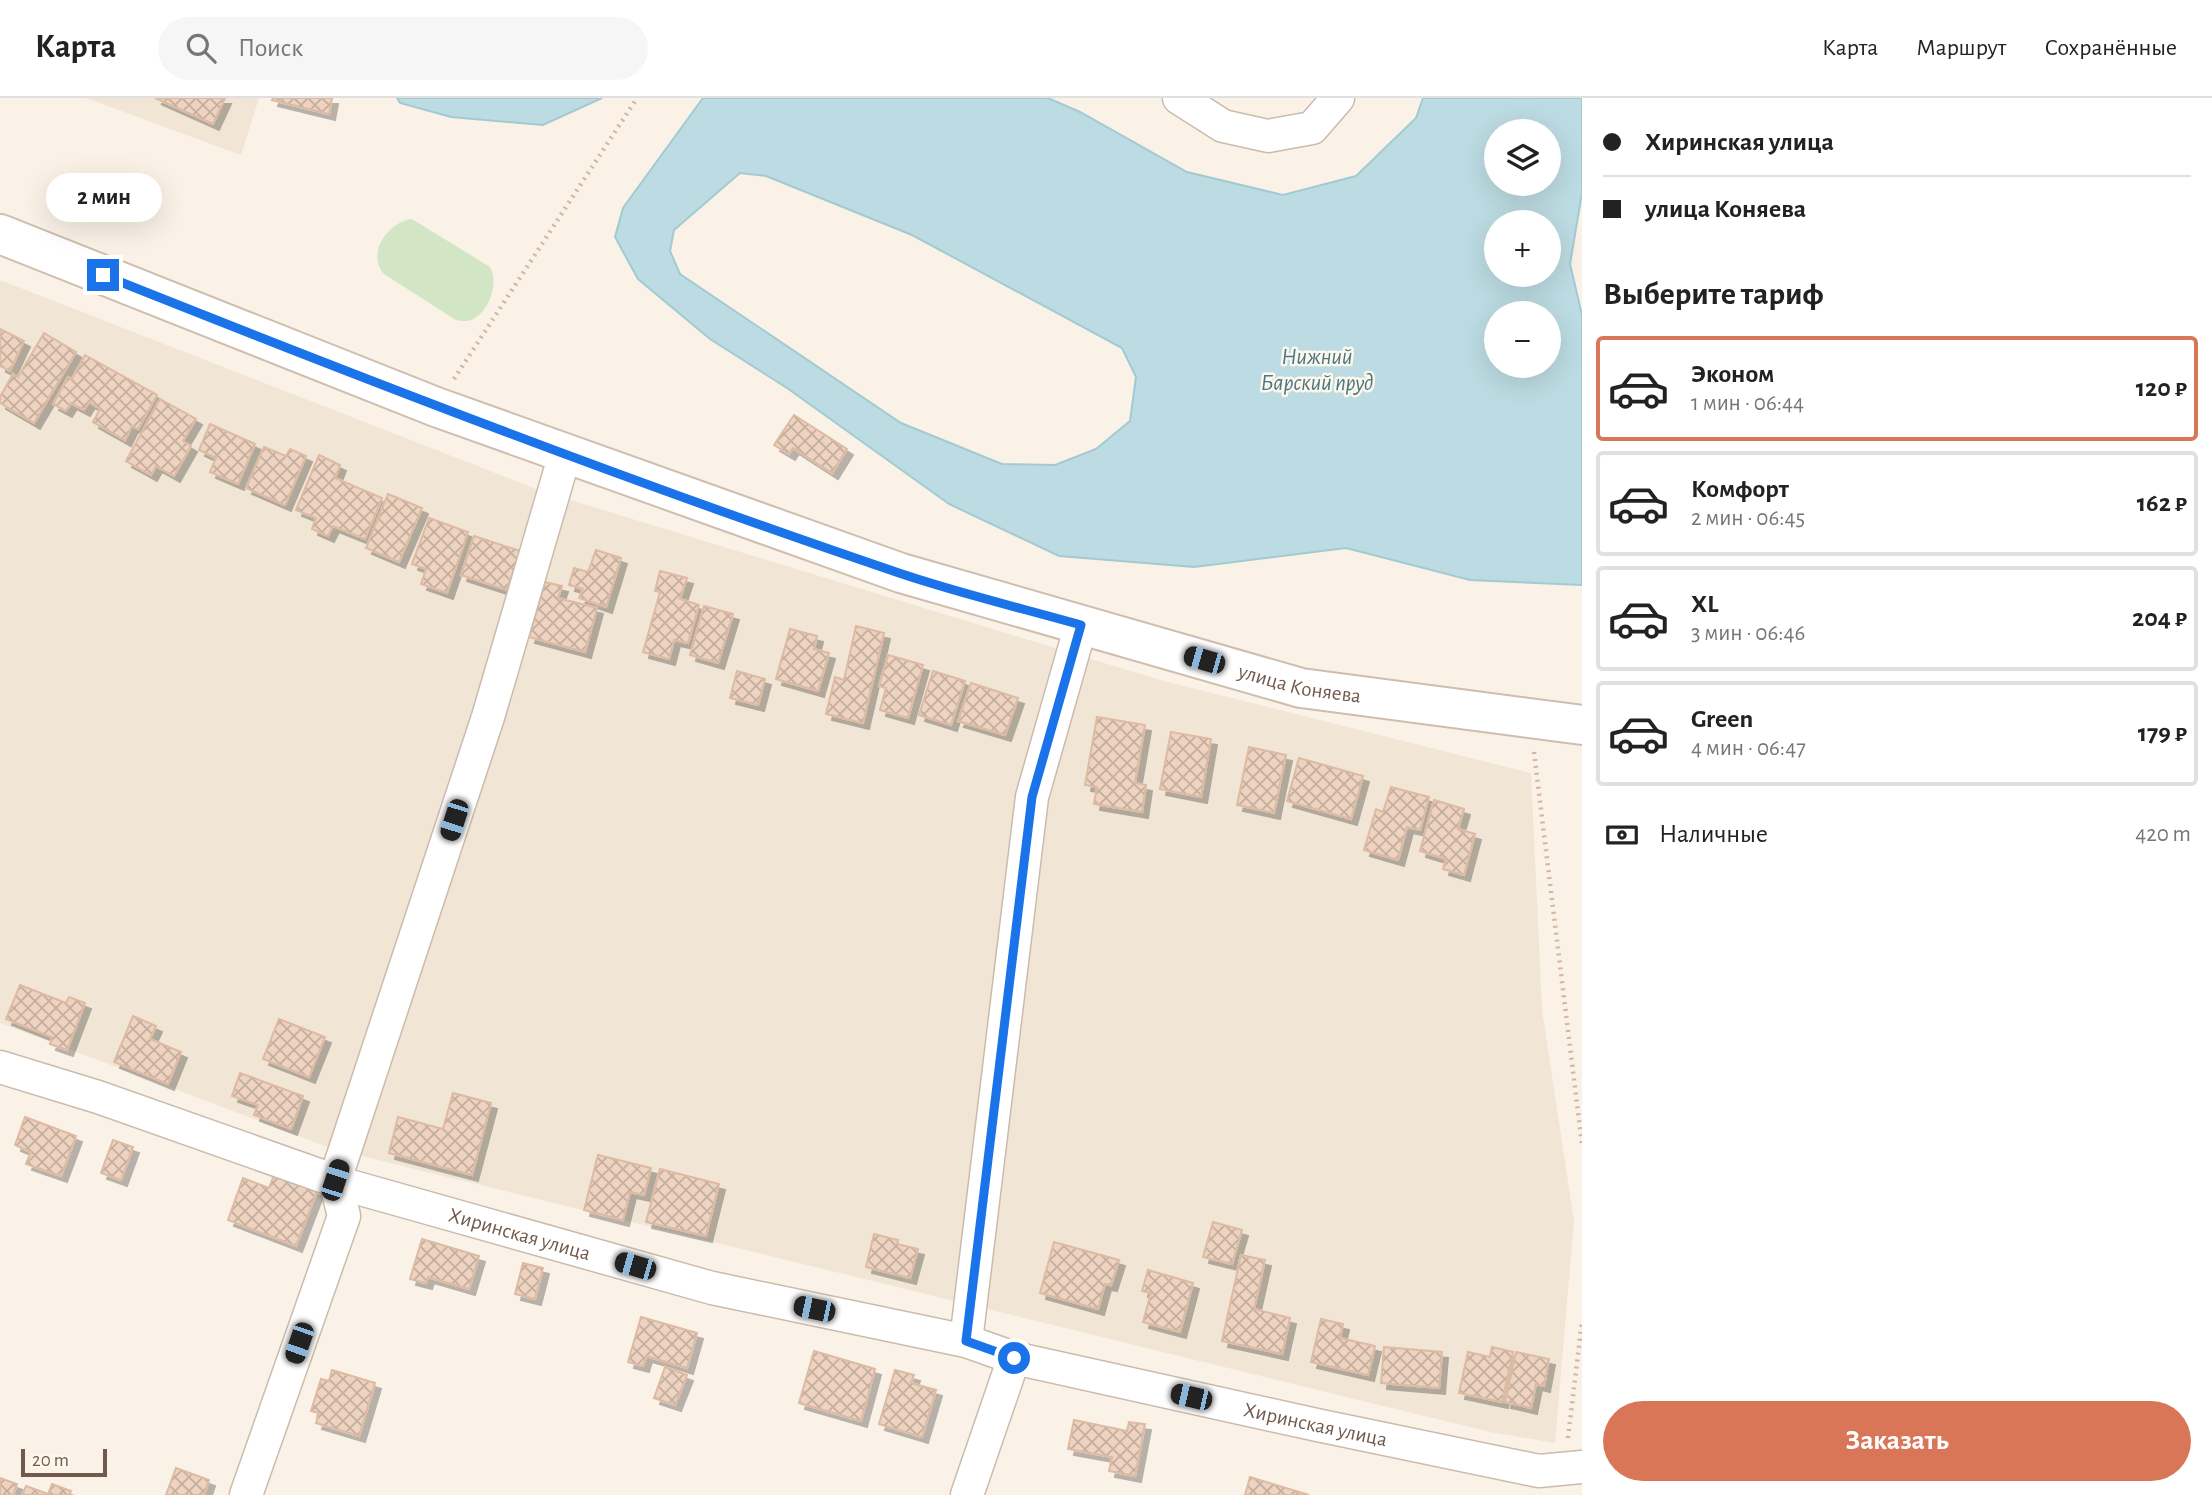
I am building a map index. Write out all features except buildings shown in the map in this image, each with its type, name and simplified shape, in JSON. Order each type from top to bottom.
[{"type":"street","points":[[1179,98],[1223,126],[1268,136],[1312,128],[1338,98]]},
{"type":"street","name":"улица Коняева","points":[[0,234],[436,407],[901,573],[1301,688],[1582,725]]},
{"type":"street","points":[[246,1495],[344,1216],[335,1180],[488,717],[565,454]]},
{"type":"street","points":[[966,1341],[1032,797],[1081,625]]},
{"type":"street","name":"Хиринская улица","points":[[0,1067],[98,1097],[335,1180],[712,1288],[966,1341],[1014,1358],[1304,1422],[1539,1471],[1573,1468]]},
{"type":"street","points":[[967,1495],[1014,1358]]},
{"type":"path","points":[[436,407],[637,98]]},
{"type":"path","points":[[1530,717],[1582,1144]]},
{"type":"path","points":[[1573,1468],[1582,1321]]},
{"type":"shaded area","points":[[86,98],[259,98],[241,155]]},
{"type":"shaded area","points":[[0,280],[544,492],[1160,680],[1531,773],[1542,1010],[1574,1221],[1555,1443],[1490,1432],[333,1149],[0,1023]]},
{"type":"green space","points":[[412,219],[490,267],[494,280],[491,295],[484,309],[473,319],[456,320],[384,274],[379,266],[377,257],[382,240],[395,226]]},
{"type":"water","points":[[397,98],[602,98],[543,125],[451,117],[400,103]]},
{"type":"water","name":"Нижний Барский пруд","points":[[703,98],[1048,98],[1080,112],[1187,172],[1283,195],[1356,176],[1416,118],[1423,98],[1582,98],[1582,193],[1570,264],[1582,315],[1582,585],[1470,580],[1346,548],[1194,567],[1059,556],[949,504],[787,388],[710,339],[638,279],[615,237],[623,208]],"holes":[[[740,173],[766,176],[912,235],[1122,348],[1136,377],[1130,421],[1096,449],[1055,465],[1002,464],[901,423],[680,274],[670,251],[674,230]]]},
{"type":"route","points":[[103,275],[436,407],[565,454],[901,573],[1081,625],[1032,797],[966,1341],[1014,1358]]}]
